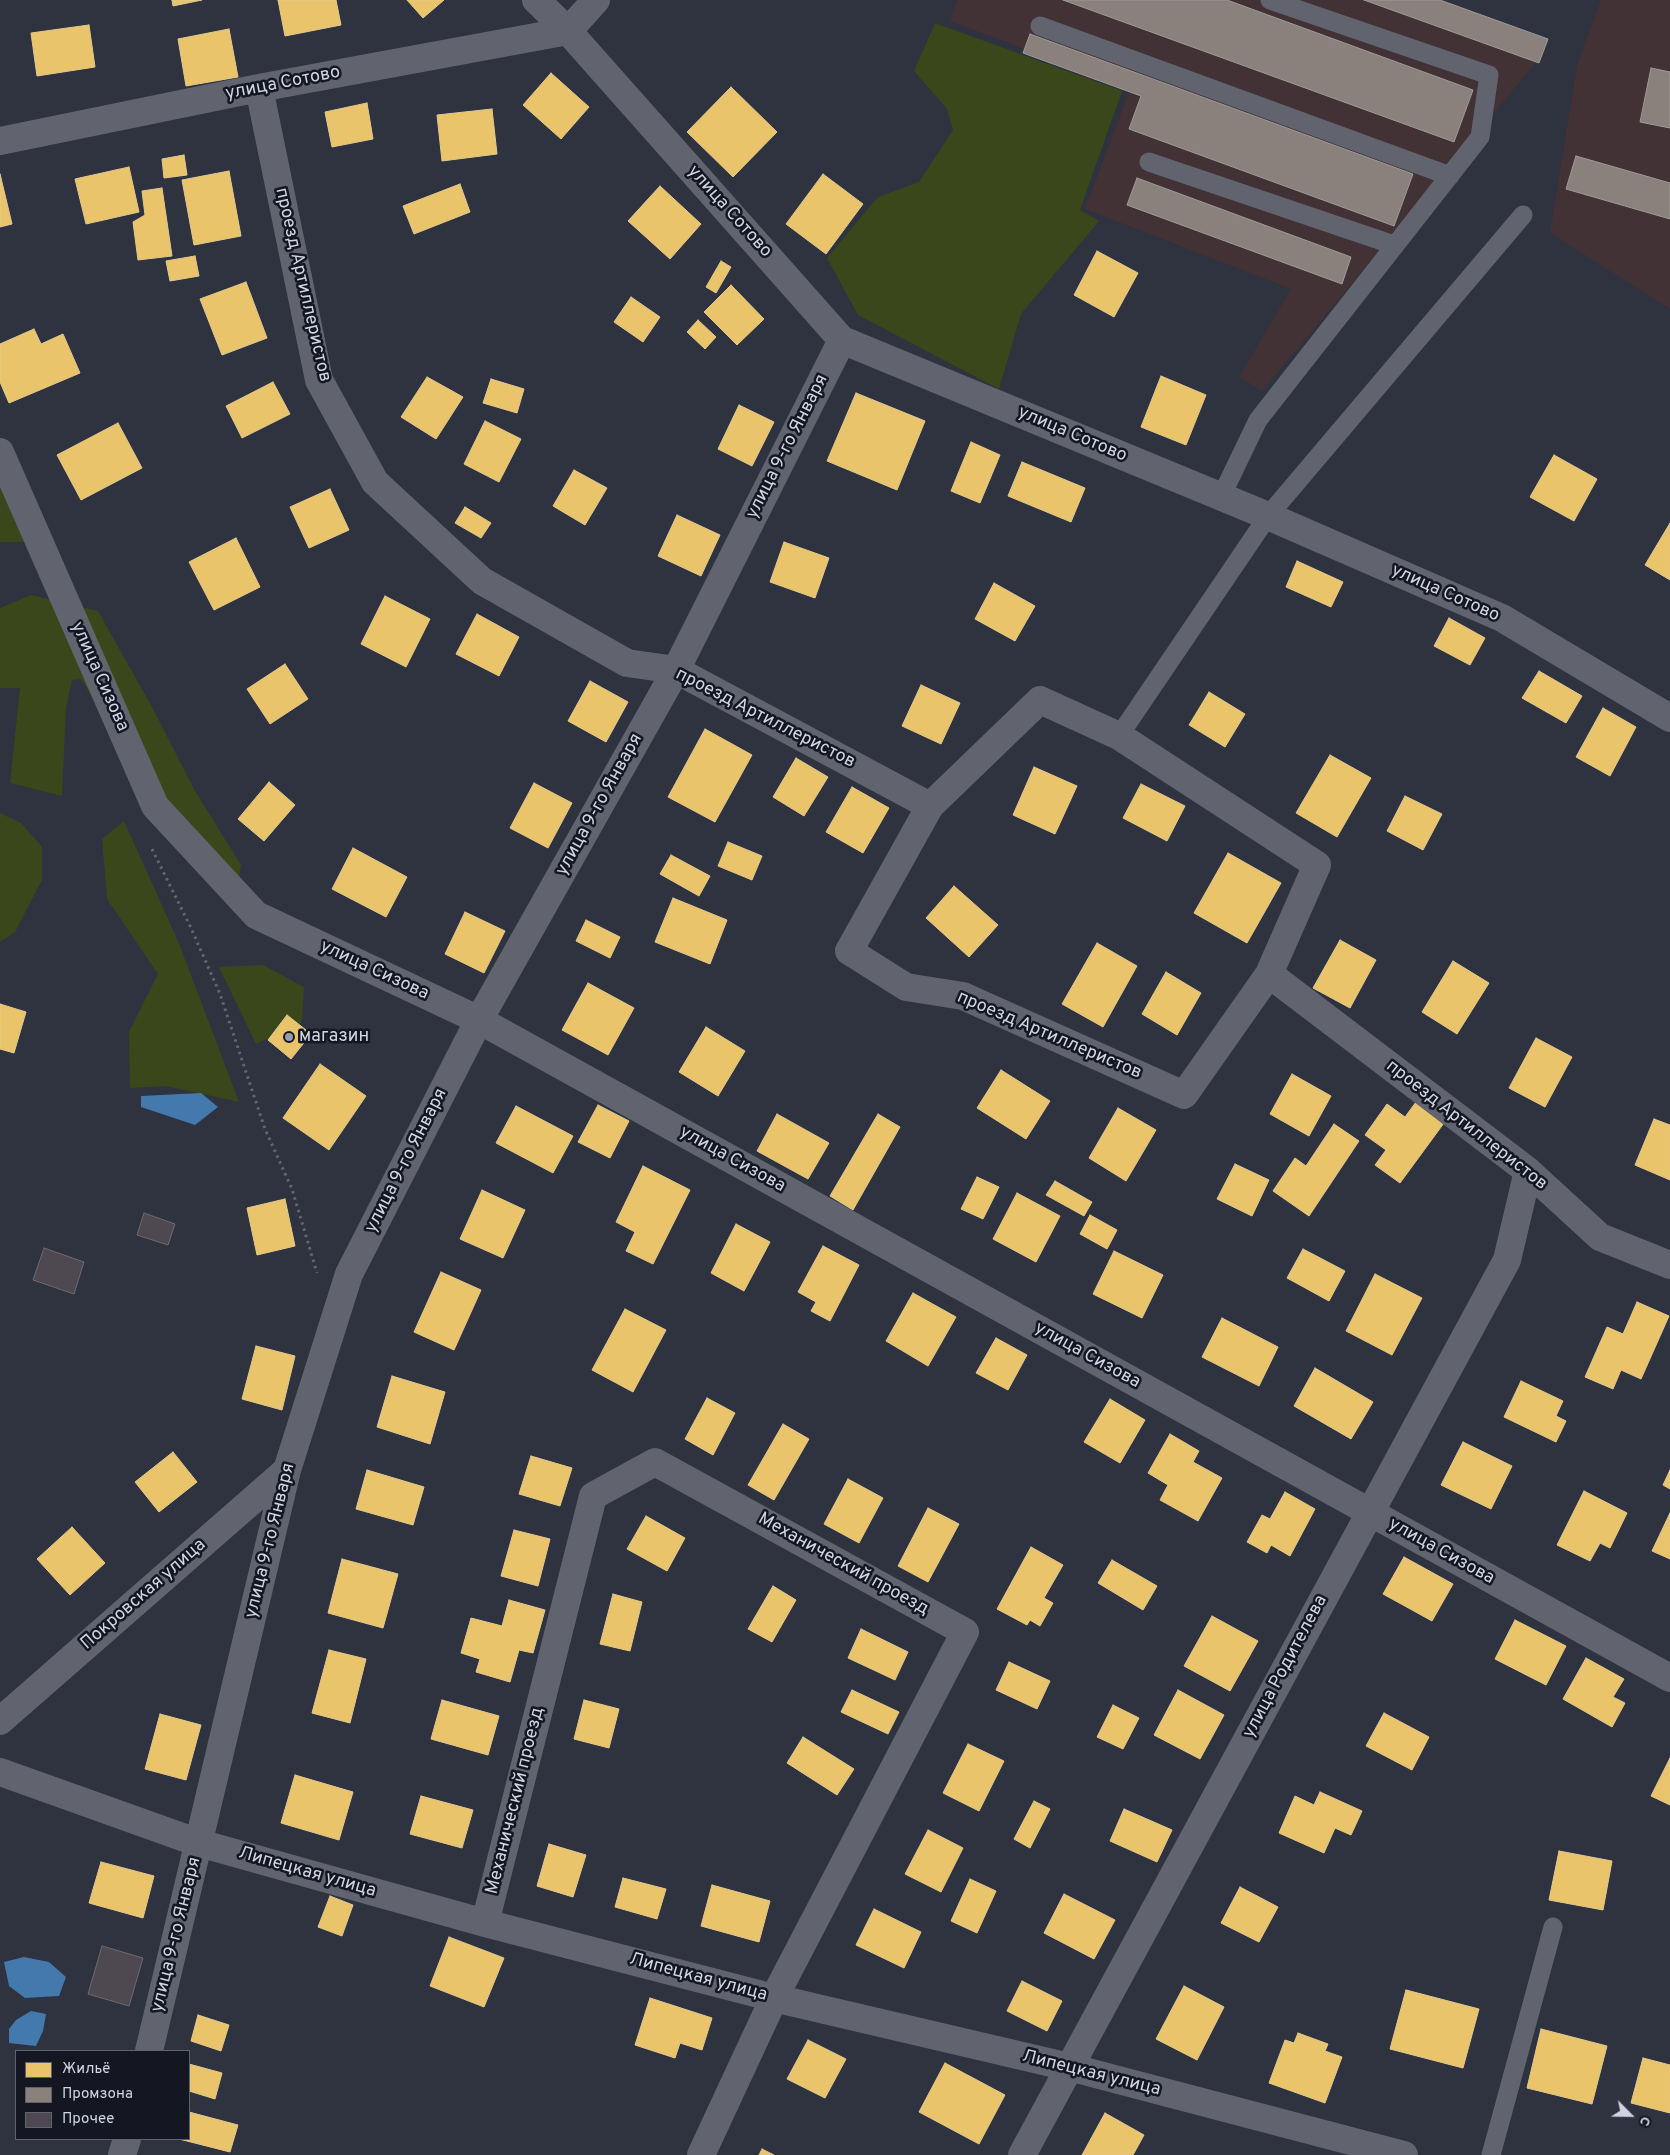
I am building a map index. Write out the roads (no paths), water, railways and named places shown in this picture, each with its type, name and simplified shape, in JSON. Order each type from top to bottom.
[{"type":"street","name":"улица Сотово","points":[[536,0],[568,31],[842,340],[1268,516],[1502,618],[1670,718]]},
{"type":"street","points":[[568,31],[596,0]]},
{"type":"street","name":"улица Сотово","points":[[0,141],[259,88],[568,31]]},
{"type":"street","name":"проезд Артиллеристов","points":[[259,88],[319,380],[375,482],[482,581],[627,663],[676,670],[930,806]]},
{"type":"street","name":"улица 9-го Января","points":[[149,2050],[200,1843],[287,1470],[349,1274],[479,1020],[676,670],[842,340]]},
{"type":"street","name":"улица Сизова","points":[[0,452],[155,806],[256,915],[479,1020],[1670,1678]]},
{"type":"street","name":"проезд Артиллеристов","points":[[1040,700],[1119,736],[1316,865],[1269,974],[1184,1096],[962,996],[906,987],[849,951],[930,806],[1040,700]]},
{"type":"street","name":"проезд Артиллеристов","points":[[1269,974],[1528,1171],[1600,1237],[1670,1265]]},
{"type":"street","name":"улица Родителева","points":[[1022,2155],[1507,1260],[1528,1171]]},
{"type":"street","name":"Механический проезд","points":[[485,1923],[592,1496],[654,1462],[966,1632],[774,1998],[701,2155]]},
{"type":"street","name":"Покровская улица","points":[[0,1721],[287,1470]]},
{"type":"street","name":"Липецкая улица","points":[[0,1772],[200,1843],[485,1923],[774,1998],[1069,2067],[1347,2148],[1404,2155]]},
{"type":"street","points":[[122,2155],[127,2140]]},
{"type":"lane","points":[[1221,497],[1258,420],[1480,137],[1489,75],[1270,0]]},
{"type":"lane","points":[[1040,26],[1450,176]]},
{"type":"lane","points":[[1149,162],[1394,246]]},
{"type":"lane","points":[[1119,736],[1268,516],[1523,215]]},
{"type":"lane","points":[[1491,2155],[1553,1928]]},
{"type":"water","points":[[201,1093],[218,1107],[195,1125],[141,1107],[141,1096]]},
{"type":"water","points":[[24,1957],[49,1962],[66,1977],[59,1996],[25,1998],[9,1986],[4,1962]]},
{"type":"water","points":[[31,2011],[46,2014],[43,2031],[36,2046],[9,2043],[9,2029],[16,2020]]},
{"type":"place","name":"магазин","points":[[289,1037]]}]
